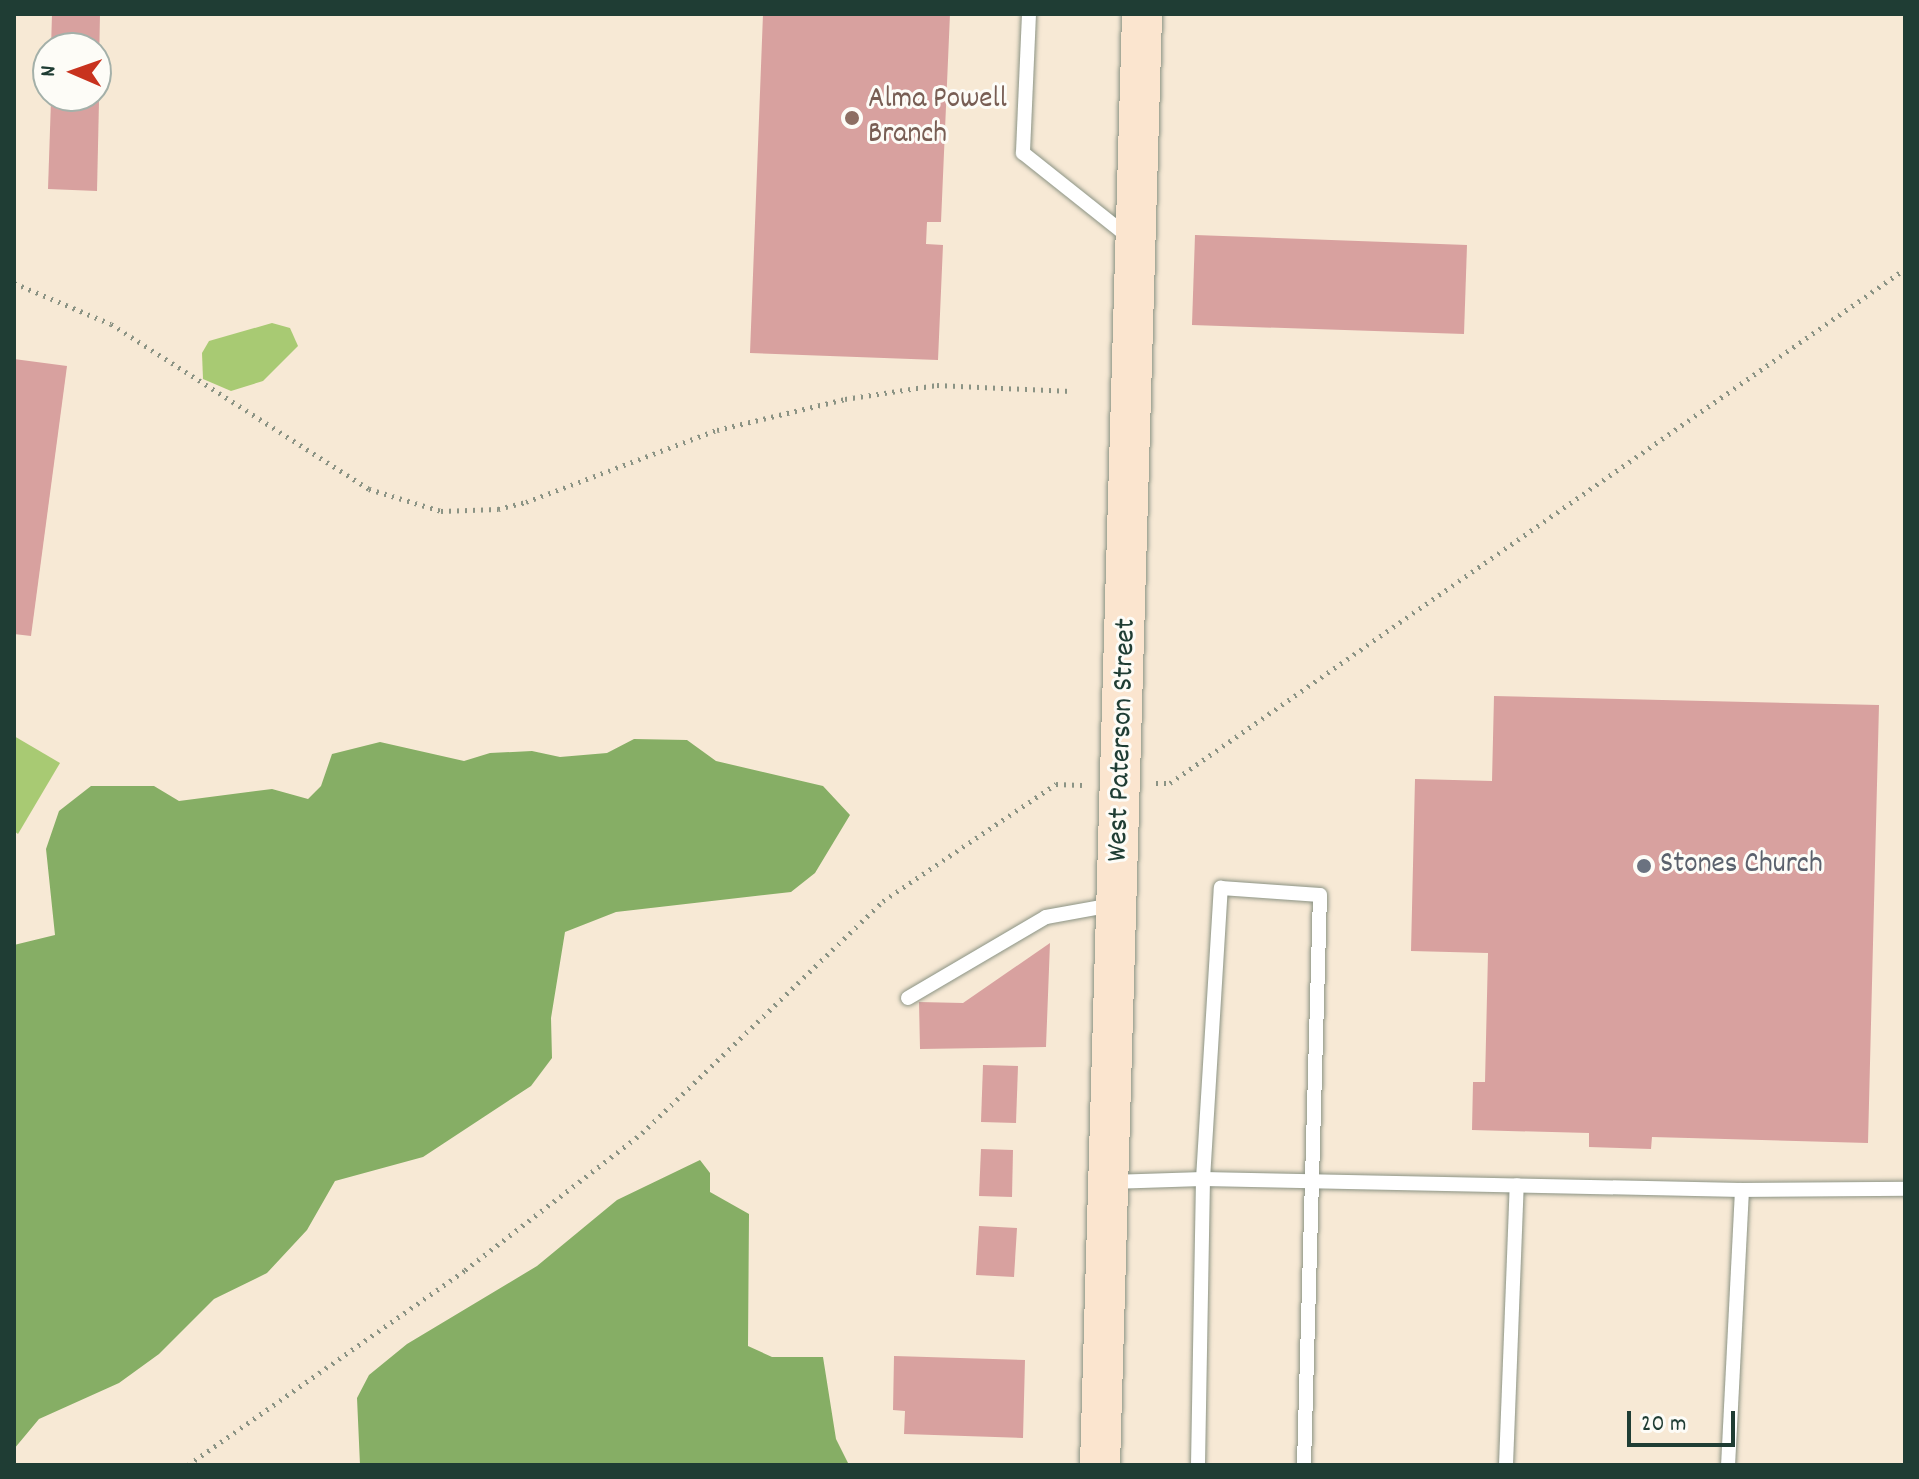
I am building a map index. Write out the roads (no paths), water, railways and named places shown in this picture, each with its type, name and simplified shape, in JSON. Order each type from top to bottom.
[{"type":"street","name":"West Paterson Street","points":[[1100,1465],[1123,785],[1142,14]]},
{"type":"lane","points":[[1029,14],[1023,153],[1136,243]]},
{"type":"lane","points":[[1198,1465],[1203,1179],[1221,888],[1320,895],[1304,1465]]},
{"type":"lane","points":[[908,998],[1046,917],[1119,904]]},
{"type":"lane","points":[[1110,1182],[1203,1179],[1742,1190],[1905,1189]]},
{"type":"lane","points":[[1506,1465],[1517,1185]]},
{"type":"lane","points":[[1728,1465],[1742,1190]]},
{"type":"place","name":"Alma Powell Branch","points":[[852,118]]},
{"type":"place","name":"Stones Church","points":[[1644,866]]}]
